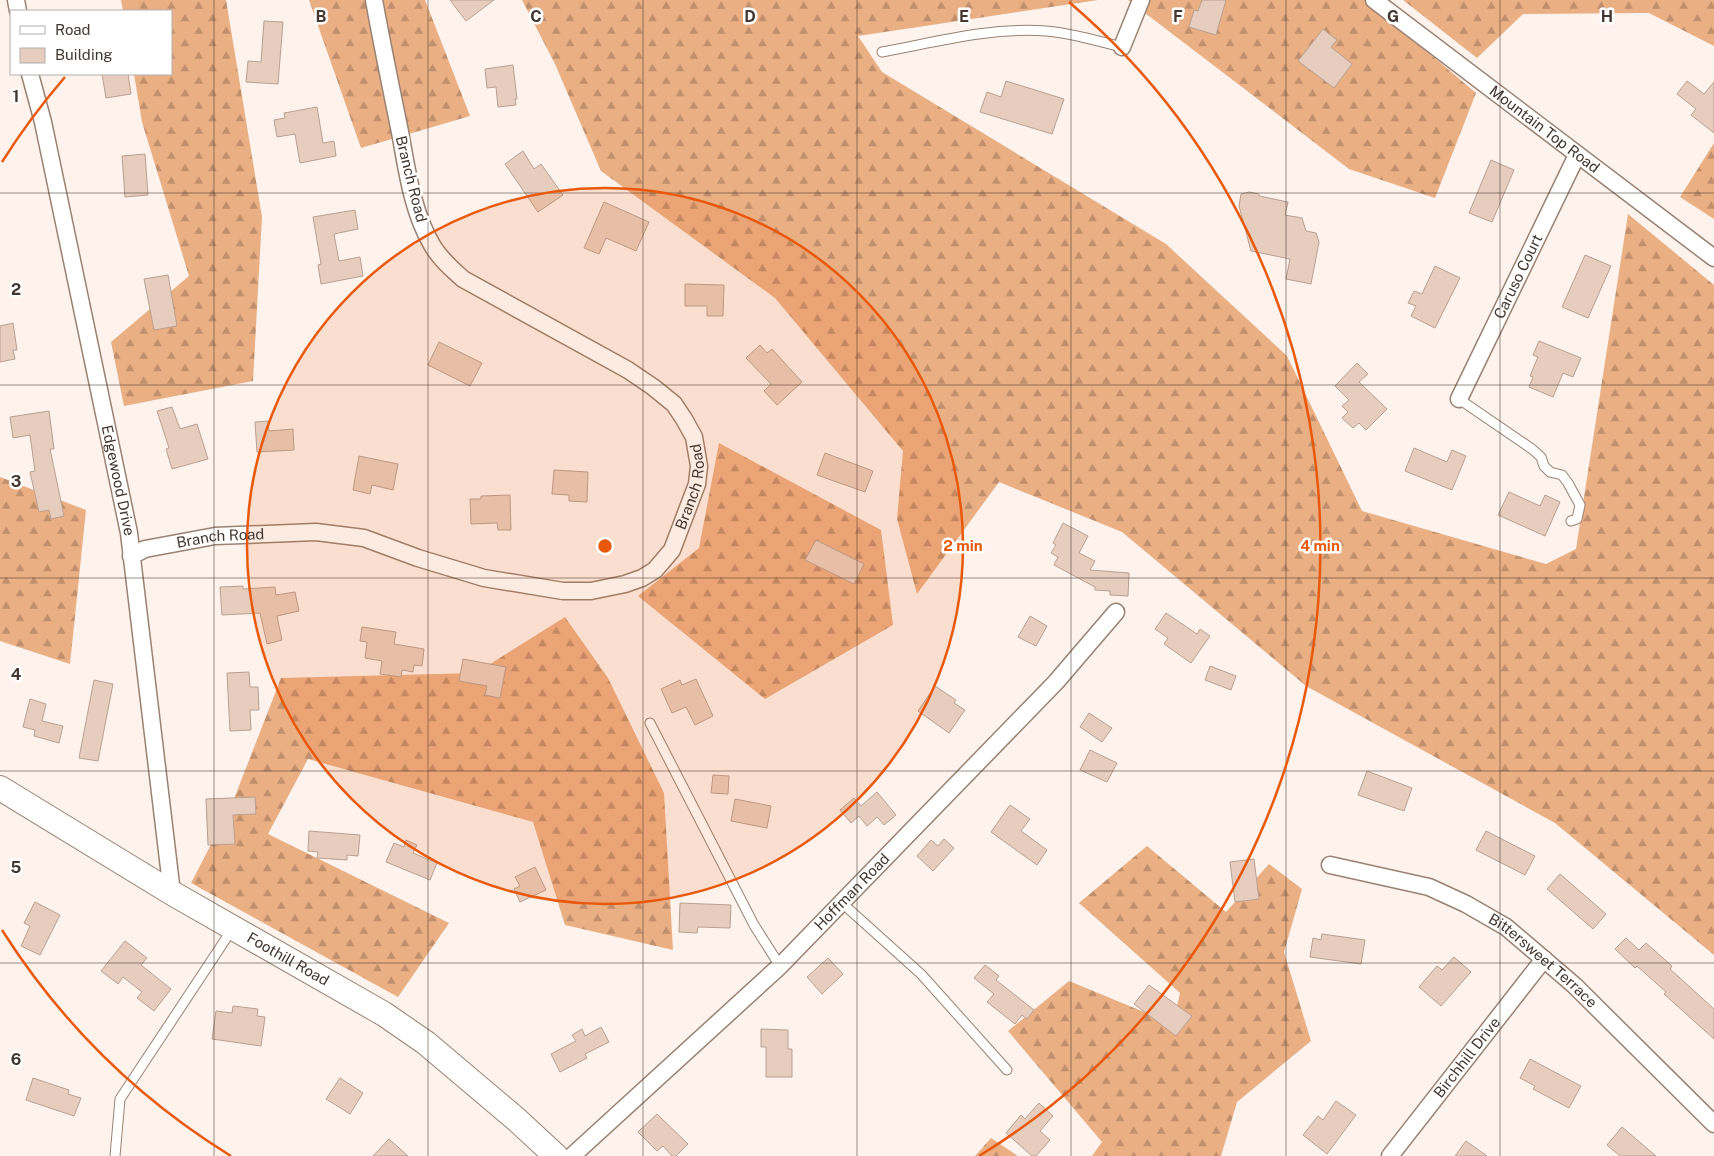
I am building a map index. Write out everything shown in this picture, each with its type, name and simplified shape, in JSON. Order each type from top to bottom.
[{"type":"street","name":"Branch Road","points":[[131,556],[145,549],[215,536],[316,532],[364,538],[418,558],[484,578],[563,590],[591,591],[625,584],[642,578],[655,570],[672,550],[696,484],[698,466],[694,437],[674,404],[653,387],[628,370],[463,279],[433,247],[424,231],[409,179],[374,0]]},
{"type":"street","points":[[1122,47],[1141,0]]},
{"type":"street","name":"Mountain Top Road","points":[[1374,0],[1714,258]]},
{"type":"street","name":"Edgewood Drive","points":[[30,75],[43,122],[129,533],[172,893]]},
{"type":"street","name":"Caruso Court","points":[[1459,399],[1577,154]]},
{"type":"street","name":"Hoffman Road","points":[[572,1156],[780,966],[1056,682],[1116,612]]},
{"type":"street","name":"Foothill Road","points":[[0,788],[172,893],[384,1014],[426,1042],[556,1156]]},
{"type":"street","name":"Bittersweet Terrace","points":[[1330,865],[1429,887],[1466,904],[1506,927],[1574,985],[1714,1124]]},
{"type":"street","name":"Birchhill Drive","points":[[1390,1156],[1544,959]]},
{"type":"lane","points":[[882,52],[1009,31],[1047,32],[1083,37],[1122,47]]},
{"type":"lane","points":[[1459,399],[1532,449],[1541,457],[1544,466],[1550,472],[1562,475],[1580,505],[1577,519],[1571,521]]},
{"type":"lane","points":[[650,723],[754,925],[780,966]]},
{"type":"lane","points":[[842,903],[921,974],[1007,1070]]},
{"type":"lane","points":[[115,1156],[120,1099],[233,928]]},
{"type":"green space","points":[[121,0],[226,0],[262,217],[253,381],[124,406],[111,342],[189,276],[142,122],[134,75],[172,75],[172,10],[123,10]]},
{"type":"green space","points":[[309,0],[425,0],[470,116],[361,148]]},
{"type":"green space","points":[[522,0],[1098,0],[858,36],[882,72],[1166,244],[1287,356],[1362,511],[1546,564],[1576,549],[1628,214],[1714,285],[1714,955],[1555,823],[1306,686],[1122,532],[999,482],[917,594],[897,519],[903,451],[775,298],[601,171],[555,64]]},
{"type":"green space","points":[[1128,0],[1366,0],[1476,93],[1435,198],[1349,169]]},
{"type":"green space","points":[[1403,0],[1714,0],[1714,46],[1649,13],[1523,14],[1477,58]]},
{"type":"green space","points":[[1714,143],[1714,219],[1680,197]]},
{"type":"green space","points":[[719,443],[881,530],[893,625],[765,699],[638,596],[699,548]]},
{"type":"green space","points":[[0,477],[86,510],[70,664],[0,641]]},
{"type":"green space","points":[[565,617],[608,678],[664,793],[673,950],[565,925],[533,822],[308,759],[268,834],[449,923],[398,997],[191,883],[232,804],[281,678],[476,673]]},
{"type":"green space","points":[[1147,846],[1226,912],[1269,864],[1302,889],[1284,952],[1311,1041],[1237,1102],[1221,1156],[1092,1156],[1102,1142],[1008,1031],[1069,981],[1173,1024],[1180,993],[1079,903]]},
{"type":"green space","points":[[991,1138],[1018,1156],[975,1156]]},
{"type":"building","points":[[450,0],[494,0],[466,21]]},
{"type":"building","points":[[1202,0],[1226,0],[1216,35],[1189,27],[1194,10],[1198,11]]},
{"type":"building","points":[[264,21],[283,22],[278,84],[246,82],[248,61],[261,62]]},
{"type":"building","points":[[1323,29],[1337,40],[1331,47],[1352,64],[1334,88],[1298,61]]},
{"type":"building","points":[[513,65],[516,105],[498,107],[496,87],[487,88],[485,69]]},
{"type":"building","points":[[102,75],[128,75],[131,94],[106,98]]},
{"type":"building","points":[[1006,81],[1064,99],[1052,134],[980,112],[987,92],[1001,97]]},
{"type":"building","points":[[1687,81],[1704,94],[1714,82],[1714,133],[1691,115],[1696,109],[1677,94]]},
{"type":"building","points":[[317,107],[323,143],[334,141],[336,156],[300,163],[295,134],[277,137],[274,120],[285,118],[284,113]]},
{"type":"building","points":[[523,151],[534,169],[541,164],[563,195],[538,212],[505,164]]},
{"type":"building","points":[[145,154],[148,195],[125,197],[122,156]]},
{"type":"building","points":[[1491,160],[1514,170],[1492,222],[1469,213]]},
{"type":"building","points":[[1249,192],[1288,202],[1285,215],[1302,218],[1306,231],[1316,233],[1319,242],[1311,284],[1286,279],[1290,259],[1251,251],[1239,206],[1241,194]]},
{"type":"building","points":[[604,202],[649,222],[636,251],[606,238],[599,254],[584,248]]},
{"type":"building","points":[[355,210],[358,229],[334,234],[339,261],[360,257],[363,276],[321,284],[318,265],[321,264],[313,217]]},
{"type":"building","points":[[1585,255],[1611,266],[1588,318],[1562,307]]},
{"type":"building","points":[[1435,266],[1460,278],[1435,328],[1411,316],[1416,306],[1408,303],[1414,291],[1422,294]]},
{"type":"building","points":[[168,275],[177,326],[154,330],[144,279]]},
{"type":"building","points":[[685,284],[724,285],[723,316],[707,316],[707,306],[685,306]]},
{"type":"building","points":[[13,323],[17,350],[13,350],[15,359],[0,362],[0,326]]},
{"type":"building","points":[[1539,341],[1581,358],[1573,377],[1563,373],[1553,397],[1529,387],[1533,377],[1530,376],[1538,357],[1533,355]]},
{"type":"building","points":[[439,342],[482,363],[470,386],[428,365]]},
{"type":"building","points":[[760,345],[767,353],[772,349],[802,382],[777,405],[764,391],[771,384],[746,358]]},
{"type":"building","points":[[1357,363],[1368,374],[1359,382],[1387,409],[1366,430],[1359,423],[1353,428],[1342,418],[1348,412],[1342,406],[1349,400],[1335,386]]},
{"type":"building","points":[[172,407],[180,429],[197,424],[208,459],[172,469],[166,449],[169,448],[157,411]]},
{"type":"building","points":[[49,411],[54,449],[50,449],[64,516],[51,519],[49,510],[39,512],[30,472],[35,471],[30,435],[13,438],[10,417]]},
{"type":"building","points":[[268,421],[269,431],[293,429],[294,450],[257,452],[255,422]]},
{"type":"building","points":[[1414,448],[1447,462],[1452,450],[1466,456],[1452,490],[1405,471]]},
{"type":"building","points":[[825,453],[873,471],[865,492],[817,475]]},
{"type":"building","points":[[359,456],[398,464],[393,490],[372,485],[370,494],[353,490]]},
{"type":"building","points":[[554,470],[588,472],[587,502],[569,501],[569,495],[552,494]]},
{"type":"building","points":[[1509,492],[1540,506],[1545,495],[1560,502],[1545,536],[1498,515]]},
{"type":"building","points":[[510,495],[511,530],[498,530],[497,523],[471,524],[470,499],[481,499],[481,496]]},
{"type":"building","points":[[1063,523],[1088,536],[1079,553],[1095,561],[1090,570],[1129,573],[1128,596],[1110,595],[1110,591],[1095,590],[1095,587],[1054,565],[1058,557],[1051,553],[1056,545],[1053,543]]},
{"type":"building","points":[[816,540],[864,564],[854,584],[805,560]]},
{"type":"building","points":[[243,586],[243,589],[275,587],[276,595],[295,592],[299,611],[277,616],[282,640],[267,644],[260,613],[222,615],[220,587]]},
{"type":"building","points":[[1166,613],[1197,634],[1200,629],[1210,636],[1191,663],[1164,644],[1168,638],[1155,629]]},
{"type":"building","points":[[1030,616],[1047,626],[1036,646],[1018,637]]},
{"type":"building","points":[[362,627],[396,632],[394,644],[424,649],[422,666],[414,665],[413,672],[402,670],[401,677],[380,674],[382,661],[365,658],[367,642],[360,641]]},
{"type":"building","points":[[463,659],[506,667],[500,698],[485,695],[487,686],[459,681]]},
{"type":"building","points":[[1210,666],[1236,676],[1231,690],[1205,680]]},
{"type":"building","points":[[249,672],[250,687],[258,687],[259,710],[250,710],[251,730],[230,731],[227,673]]},
{"type":"building","points":[[696,679],[713,716],[695,725],[686,707],[672,713],[661,689],[680,680],[682,685]]},
{"type":"building","points":[[94,680],[113,684],[98,761],[79,758]]},
{"type":"building","points":[[935,686],[956,700],[954,703],[965,710],[949,733],[918,711]]},
{"type":"building","points":[[30,699],[46,704],[42,721],[63,726],[59,743],[34,736],[35,730],[23,727]]},
{"type":"building","points":[[1089,713],[1112,728],[1102,742],[1080,727]]},
{"type":"building","points":[[1090,750],[1117,763],[1107,782],[1080,770]]},
{"type":"building","points":[[1367,771],[1412,788],[1404,811],[1358,795]]},
{"type":"building","points":[[713,775],[729,776],[728,794],[711,793]]},
{"type":"building","points":[[877,792],[896,815],[884,825],[877,817],[867,826],[859,816],[851,823],[840,810],[854,798],[861,806]]},
{"type":"building","points":[[255,797],[256,814],[233,815],[235,844],[208,845],[206,799]]},
{"type":"building","points":[[735,799],[771,806],[767,828],[731,821]]},
{"type":"building","points":[[1010,805],[1030,819],[1021,831],[1047,850],[1037,865],[991,832]]},
{"type":"building","points":[[309,831],[360,835],[358,856],[347,855],[347,860],[317,858],[318,852],[308,851]]},
{"type":"building","points":[[1486,831],[1535,856],[1525,875],[1476,850]]},
{"type":"building","points":[[944,839],[954,848],[933,871],[917,856],[931,840],[938,846]]},
{"type":"building","points":[[406,840],[417,845],[413,853],[437,863],[430,880],[386,862],[394,843],[404,847]]},
{"type":"building","points":[[1254,859],[1259,899],[1235,902],[1230,862]]},
{"type":"building","points":[[535,867],[546,890],[520,902],[514,889],[520,886],[515,877]]},
{"type":"building","points":[[1560,874],[1606,914],[1593,929],[1547,889]]},
{"type":"building","points":[[35,902],[60,915],[40,955],[21,946],[30,926],[24,923]]},
{"type":"building","points":[[680,903],[731,905],[730,928],[698,927],[697,933],[679,932]]},
{"type":"building","points":[[1322,934],[1365,940],[1361,964],[1310,957],[1313,938],[1321,940]]},
{"type":"building","points":[[1626,938],[1639,950],[1646,943],[1672,966],[1670,969],[1714,1009],[1714,1039],[1664,994],[1666,992],[1637,966],[1635,968],[1615,949]]},
{"type":"building","points":[[125,941],[147,958],[141,965],[171,989],[154,1011],[137,998],[142,992],[123,977],[118,984],[101,971]]},
{"type":"building","points":[[1454,957],[1471,972],[1441,1006],[1419,987],[1437,966],[1442,970]]},
{"type":"building","points":[[828,958],[843,974],[822,994],[807,977]]},
{"type":"building","points":[[985,965],[999,976],[996,980],[1034,1010],[1027,1019],[1022,1015],[1015,1024],[987,1002],[994,994],[974,978]]},
{"type":"building","points":[[1149,985],[1192,1016],[1176,1036],[1134,1004]]},
{"type":"building","points":[[233,1006],[258,1009],[257,1016],[265,1017],[261,1046],[212,1039],[216,1011],[232,1013]]},
{"type":"building","points":[[601,1027],[609,1042],[585,1054],[587,1058],[560,1072],[551,1054],[576,1041],[572,1035],[582,1029],[585,1036]]},
{"type":"building","points":[[761,1029],[788,1030],[788,1049],[792,1049],[792,1077],[766,1077],[766,1047],[761,1047]]},
{"type":"building","points":[[1530,1059],[1581,1086],[1569,1108],[1533,1089],[1535,1086],[1520,1078]]},
{"type":"building","points":[[33,1078],[69,1090],[68,1094],[81,1098],[74,1116],[26,1100]]},
{"type":"building","points":[[340,1078],[363,1093],[350,1114],[326,1099]]},
{"type":"building","points":[[1336,1101],[1356,1115],[1327,1154],[1303,1135],[1318,1116],[1323,1120]]},
{"type":"building","points":[[1039,1103],[1053,1116],[1040,1131],[1050,1140],[1036,1156],[1032,1156],[1006,1133],[1021,1115],[1025,1119]]},
{"type":"building","points":[[657,1114],[688,1144],[676,1156],[672,1156],[663,1146],[657,1151],[638,1132]]},
{"type":"building","points":[[1622,1127],[1656,1156],[1620,1156],[1607,1145]]},
{"type":"building","points":[[389,1139],[408,1156],[373,1156]]},
{"type":"building","points":[[1466,1141],[1487,1156],[1455,1156]]}]
